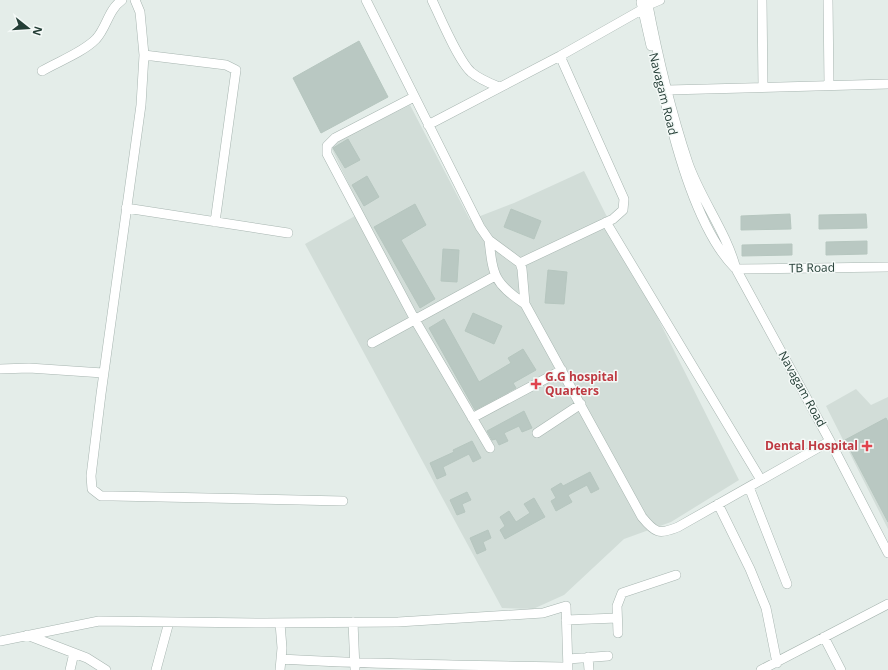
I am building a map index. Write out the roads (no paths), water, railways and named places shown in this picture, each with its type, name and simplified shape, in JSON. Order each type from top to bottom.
[{"type":"street","points":[[42,71],[95,40],[100,34],[112,9],[122,0]]},
{"type":"street","points":[[135,0],[140,12],[144,55],[141,105],[103,373],[92,476],[92,489],[95,493],[113,496],[343,501]]},
{"type":"street","points":[[366,0],[480,227],[489,240],[520,263],[522,269],[525,304],[642,517],[656,531],[661,532],[669,530],[830,441]]},
{"type":"street","points":[[432,0],[450,38],[470,71],[483,80],[499,87]]},
{"type":"street","points":[[428,125],[560,56],[645,3],[660,0]]},
{"type":"street","points":[[762,0],[763,87]]},
{"type":"street","points":[[828,0],[829,86]]},
{"type":"street","name":"Navagam Road","points":[[645,3],[688,164],[731,252],[736,269],[830,441],[888,553]]},
{"type":"street","name":"Navagam Road","points":[[645,3],[684,173],[706,223],[724,257],[736,269]]},
{"type":"street","points":[[144,55],[226,65],[236,70],[215,222]]},
{"type":"street","points":[[520,263],[606,222],[623,210],[624,199],[560,56]]},
{"type":"street","points":[[668,90],[888,84]]},
{"type":"street","points":[[414,97],[334,138],[327,146],[327,154],[415,320],[490,448]]},
{"type":"street","points":[[126,208],[288,233]]},
{"type":"street","points":[[606,222],[761,480]]},
{"type":"street","points":[[489,240],[495,276],[506,291],[525,304]]},
{"type":"street","name":"TB Road","points":[[736,269],[888,267]]},
{"type":"street","points":[[372,343],[495,276]]},
{"type":"street","points":[[0,369],[29,368],[103,373]]},
{"type":"street","points":[[472,418],[562,370]]},
{"type":"street","points":[[537,433],[581,404]]},
{"type":"street","points":[[749,487],[787,584]]},
{"type":"street","points":[[718,504],[750,569],[766,608],[777,663]]},
{"type":"street","points":[[618,633],[617,606],[622,593],[676,575]]},
{"type":"street","points":[[762,670],[888,604]]},
{"type":"street","points":[[0,641],[27,634],[99,621],[280,623],[398,622],[542,613],[566,606],[568,665]]},
{"type":"street","points":[[566,620],[617,618]]},
{"type":"street","points":[[156,670],[169,622]]},
{"type":"street","points":[[353,622],[355,667]]},
{"type":"street","points":[[280,623],[282,648],[280,670]]},
{"type":"street","points":[[27,634],[87,658],[106,670]]},
{"type":"street","points":[[824,637],[841,670]]},
{"type":"street","points":[[70,670],[74,653]]},
{"type":"street","points":[[281,659],[355,667],[488,668],[568,665],[588,657],[608,656]]},
{"type":"street","points":[[588,657],[589,670]]},
{"type":"place","name":"G.G hospital Quarters","points":[[536,384]]},
{"type":"place","name":"Dental Hospital","points":[[867,446]]}]
